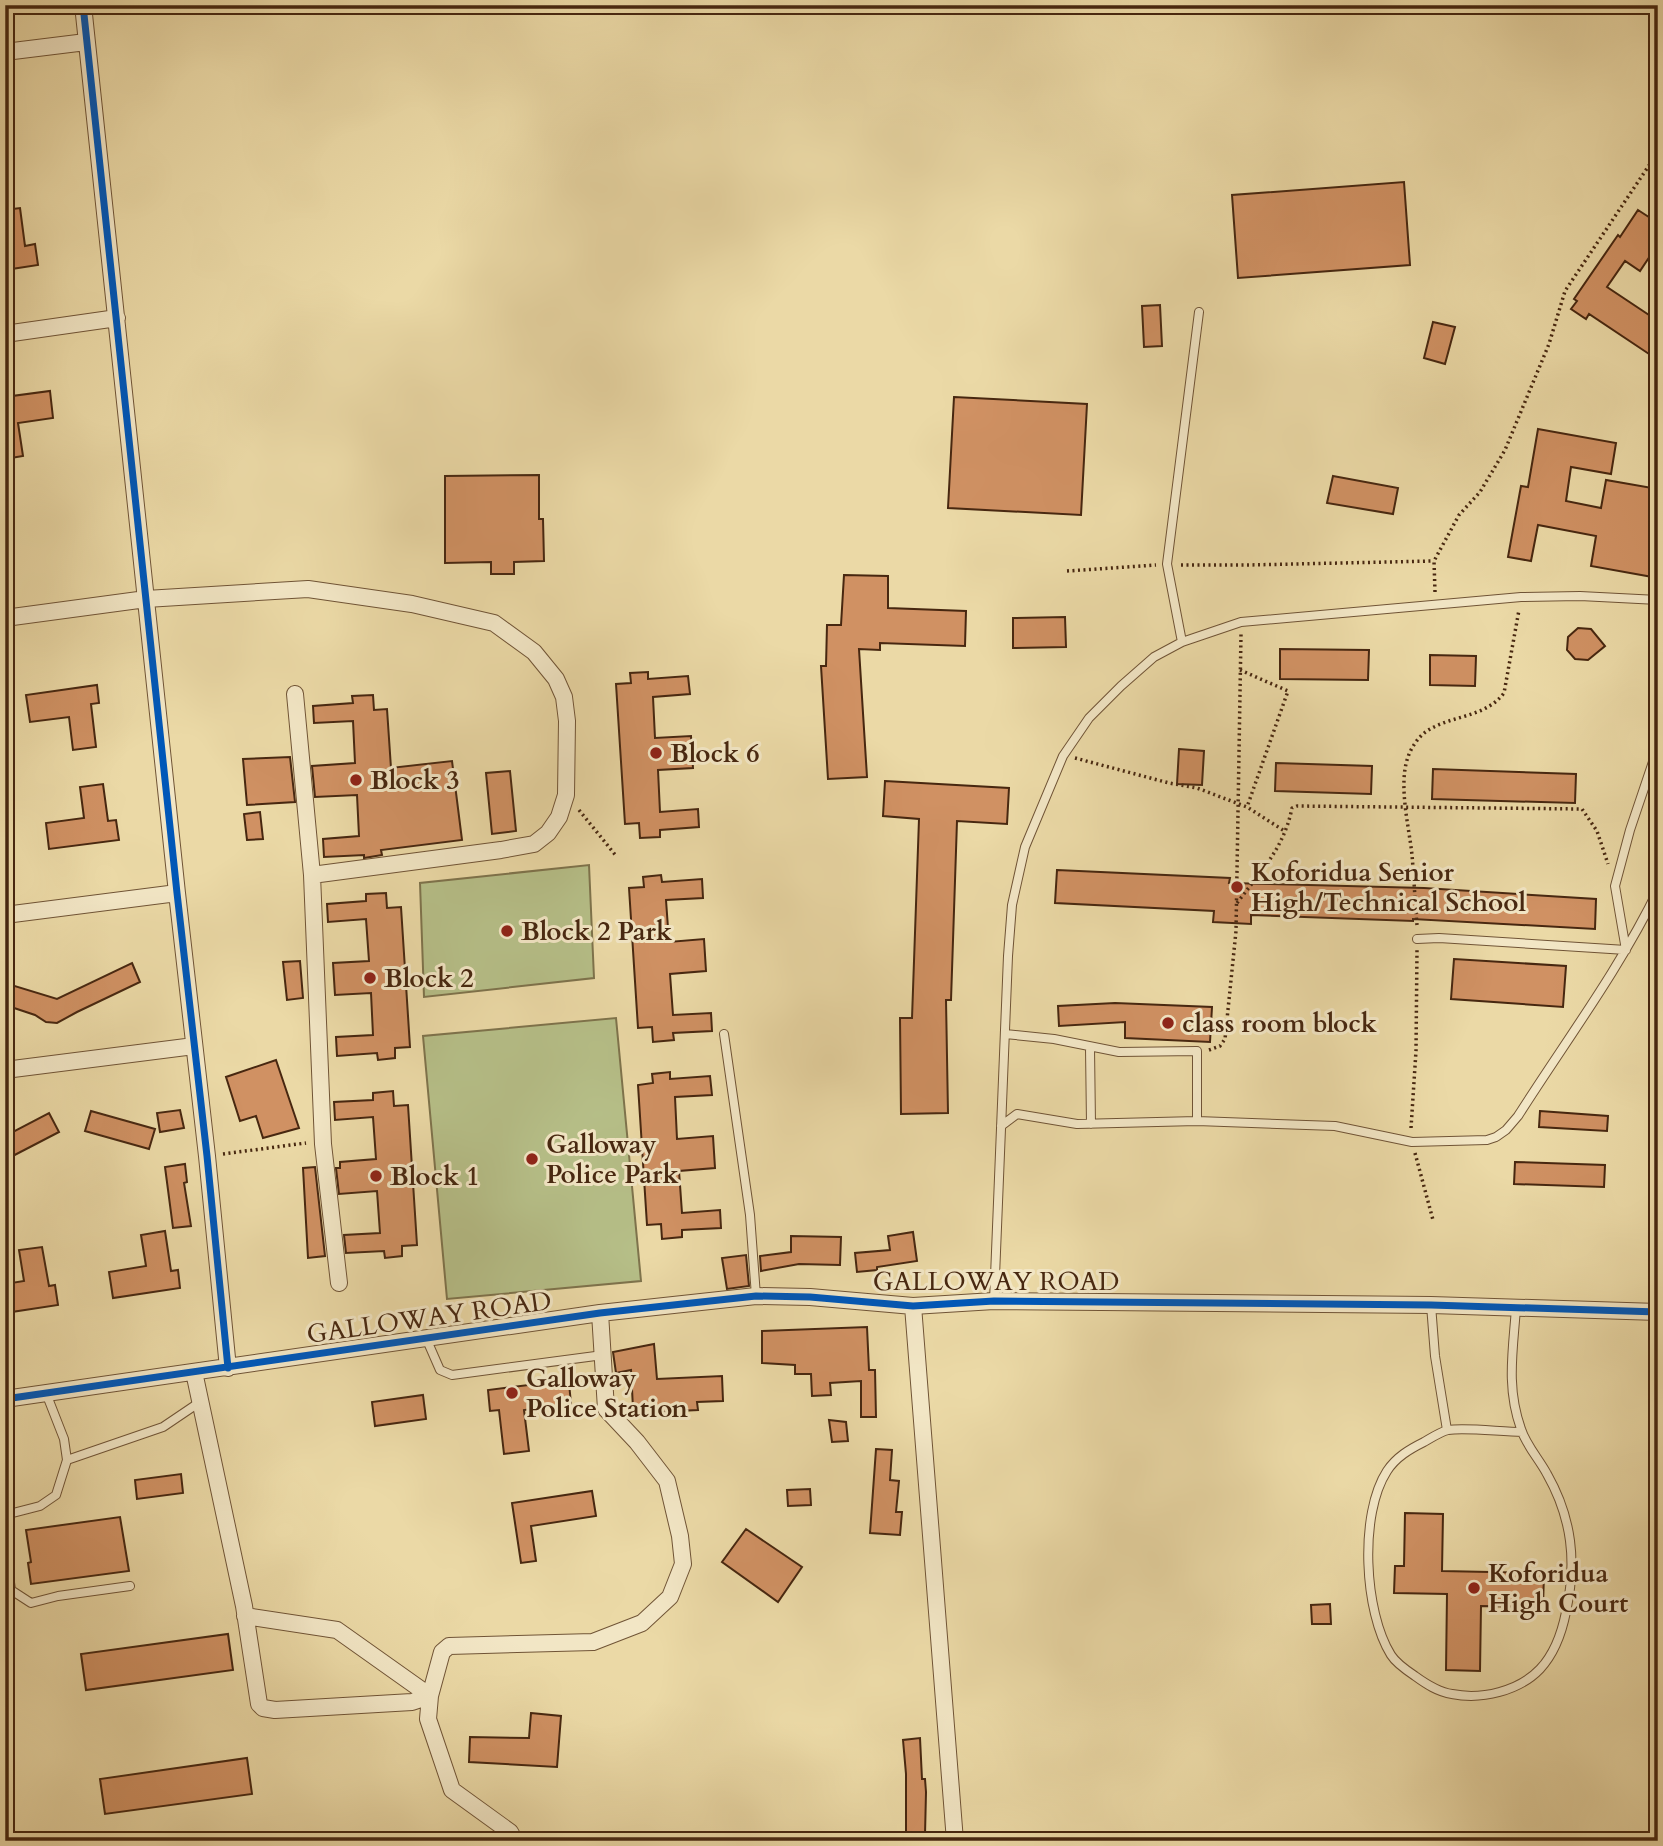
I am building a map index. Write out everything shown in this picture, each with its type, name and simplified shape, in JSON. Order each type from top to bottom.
[{"type":"street","points":[[83,5],[228,1368]]},
{"type":"street","points":[[5,52],[86,43]]},
{"type":"street","points":[[5,334],[117,318]]},
{"type":"street","points":[[5,618],[146,599],[308,589],[423,606],[494,623],[534,652],[556,679],[564,697],[567,721],[566,795],[559,817],[548,833],[534,844],[501,850],[312,875]]},
{"type":"street","points":[[295,694],[312,875],[323,1144],[339,1283]]},
{"type":"street","points":[[5,915],[177,893]]},
{"type":"street","points":[[5,1070],[194,1046]]},
{"type":"street","name":"GALLOWAY ROAD","points":[[5,1399],[600,1313],[756,1296],[810,1297],[913,1306],[994,1301],[1431,1305],[1658,1312]]},
{"type":"street","points":[[913,1306],[955,1841]]},
{"type":"street","points":[[515,1841],[510,1832],[452,1790],[428,1719],[430,1696],[442,1652],[449,1646],[593,1642],[642,1623],[670,1597],[683,1564],[680,1536],[667,1481],[637,1442],[606,1409],[600,1313]]},
{"type":"street","points":[[194,1372],[246,1616],[258,1700],[263,1708],[275,1710],[412,1702],[430,1696]]},
{"type":"street","points":[[246,1616],[337,1630],[430,1696]]},
{"type":"lane","points":[[1181,642],[1167,564],[1199,312]]},
{"type":"lane","points":[[994,1301],[1012,905],[1025,847],[1063,756],[1089,718],[1154,657],[1181,642],[1241,622],[1521,597],[1580,596],[1658,600]]},
{"type":"lane","points":[[1626,950],[1615,886],[1630,830],[1658,747]]},
{"type":"lane","points":[[1000,1126],[1017,1114],[1077,1124],[1197,1121],[1335,1126],[1412,1142],[1487,1140],[1496,1137],[1518,1116],[1626,950],[1657,896]]},
{"type":"lane","points":[[1418,939],[1439,938],[1626,950]]},
{"type":"lane","points":[[724,1034],[750,1215],[756,1296]]},
{"type":"lane","points":[[1005,1034],[1137,1053],[1197,1051],[1197,1121]]},
{"type":"lane","points":[[1090,1048],[1091,1124]]},
{"type":"lane","points":[[1431,1305],[1435,1356],[1447,1430]]},
{"type":"lane","points":[[1516,1308],[1511,1390],[1522,1432],[1555,1487],[1570,1529],[1573,1551],[1572,1586],[1555,1649],[1539,1670],[1512,1689],[1479,1695],[1452,1695],[1432,1688],[1392,1657],[1377,1621],[1368,1552],[1377,1492],[1387,1470],[1406,1451],[1447,1430],[1522,1432]]},
{"type":"lane","points":[[426,1338],[440,1370],[452,1375],[603,1355]]},
{"type":"lane","points":[[5,1515],[40,1506],[56,1495],[67,1460],[64,1439],[46,1393]]},
{"type":"lane","points":[[67,1460],[163,1427],[200,1402]]},
{"type":"lane","points":[[5,1545],[11,1590],[31,1603],[58,1596],[130,1586]]},
{"type":"path","points":[[1435,604],[1434,561],[1459,515],[1480,492],[1505,450],[1549,344],[1564,290],[1658,152]]},
{"type":"path","points":[[1067,571],[1167,564],[1434,561]]},
{"type":"path","points":[[1433,1220],[1412,1142],[1418,939],[1405,772],[1415,743],[1427,731],[1477,713],[1498,701],[1504,694],[1521,597]]},
{"type":"path","points":[[1197,1051],[1214,1050],[1225,1039],[1237,903],[1241,622]]},
{"type":"path","points":[[1240,670],[1288,691],[1247,807]]},
{"type":"path","points":[[1063,756],[1197,788],[1247,807],[1286,832]]},
{"type":"path","points":[[566,795],[617,857]]},
{"type":"path","points":[[1237,903],[1276,853],[1294,806],[1582,808],[1597,831],[1615,886]]},
{"type":"path","points":[[207,1156],[292,1143],[323,1144]]},
{"type":"green space","name":"Block 2 Park","points":[[589,865],[594,978],[424,997],[420,883]]},
{"type":"green space","name":"Galloway Police Park","points":[[616,1018],[641,1281],[447,1299],[423,1036]]},
{"type":"building","points":[[1404,182],[1410,265],[1238,278],[1232,195]]},
{"type":"building","points":[[20,208],[25,246],[35,244],[38,265],[5,270],[5,210]]},
{"type":"building","points":[[1638,210],[1658,223],[1658,244],[1640,271],[1625,261],[1607,287],[1658,321],[1658,360],[1589,314],[1586,319],[1571,309],[1577,301],[1574,299]]},
{"type":"building","points":[[1160,305],[1162,346],[1144,347],[1142,306]]},
{"type":"building","points":[[1433,322],[1455,327],[1445,364],[1424,358]]},
{"type":"building","points":[[50,391],[53,418],[18,423],[23,456],[5,459],[5,397]]},
{"type":"building","points":[[954,397],[1087,404],[1081,515],[948,508]]},
{"type":"building","points":[[1538,429],[1616,443],[1611,474],[1571,467],[1566,501],[1601,508],[1606,480],[1658,489],[1658,578],[1591,566],[1596,536],[1538,525],[1531,561],[1508,557],[1521,486],[1528,487]]},
{"type":"building","points":[[539,475],[539,519],[543,519],[544,561],[514,562],[514,574],[491,574],[491,562],[445,563],[445,476]]},
{"type":"building","points":[[1333,476],[1398,488],[1393,514],[1327,503]]},
{"type":"building","points":[[844,575],[888,576],[888,608],[966,611],[965,646],[880,643],[880,650],[859,649],[867,777],[828,779],[821,666],[826,666],[827,625],[841,625]]},
{"type":"building","points":[[1065,617],[1066,647],[1013,648],[1013,618]]},
{"type":"building","points":[[1578,628],[1591,629],[1605,646],[1588,660],[1575,659],[1567,650],[1568,637]]},
{"type":"building","points":[[1280,649],[1369,650],[1368,680],[1280,679]]},
{"type":"building","points":[[1430,655],[1476,656],[1475,686],[1430,685]]},
{"type":"building","name":"Block 6","points":[[648,672],[648,679],[688,676],[690,694],[653,697],[655,738],[691,736],[693,768],[658,770],[660,812],[698,809],[699,827],[660,830],[660,837],[640,838],[639,823],[625,824],[616,684],[631,683],[630,673]]},
{"type":"building","points":[[97,685],[99,703],[91,704],[96,747],[73,750],[69,717],[30,722],[26,695]]},
{"type":"building","points":[[373,695],[374,710],[387,709],[391,768],[452,761],[462,840],[381,850],[382,855],[364,858],[364,855],[324,857],[323,839],[359,836],[357,795],[315,797],[312,766],[355,763],[353,721],[314,723],[313,706],[353,703],[352,696]]},
{"type":"building","points":[[1179,749],[1204,751],[1202,785],[1177,784]]},
{"type":"building","points":[[290,757],[295,802],[247,805],[243,759]]},
{"type":"building","points":[[1276,763],[1372,766],[1371,794],[1275,791]]},
{"type":"building","points":[[1433,769],[1576,774],[1575,803],[1432,799]]},
{"type":"building","points":[[510,771],[516,831],[492,834],[486,773]]},
{"type":"building","points":[[885,781],[1009,788],[1007,824],[957,821],[951,1000],[946,1000],[948,1113],[901,1114],[900,1018],[912,1018],[919,819],[883,816]]},
{"type":"building","points":[[103,784],[108,821],[116,820],[119,840],[49,849],[46,823],[84,818],[80,787]]},
{"type":"building","points":[[260,812],[263,839],[247,840],[244,814]]},
{"type":"building","points":[[1057,870],[1230,878],[1229,883],[1424,888],[1596,899],[1595,929],[1413,919],[1251,915],[1251,924],[1213,922],[1214,911],[1055,903]]},
{"type":"building","points":[[661,875],[662,882],[702,879],[703,898],[666,900],[669,942],[704,939],[706,971],[670,974],[673,1015],[711,1013],[712,1031],[673,1033],[674,1040],[653,1042],[652,1027],[638,1028],[629,888],[644,887],[643,877]]},
{"type":"building","name":"Block 2","points":[[386,893],[387,908],[401,907],[410,1047],[395,1048],[395,1058],[378,1060],[377,1053],[337,1056],[336,1037],[373,1035],[371,993],[335,995],[333,963],[369,961],[366,919],[328,922],[327,904],[366,901],[366,894]]},
{"type":"building","points":[[1454,959],[1566,966],[1563,1007],[1451,999]]},
{"type":"building","points":[[300,961],[303,998],[287,1000],[283,962]]},
{"type":"building","points":[[132,963],[140,982],[57,1023],[46,1022],[35,1015],[5,1005],[5,983],[57,999]]},
{"type":"building","name":"class room block","points":[[1115,1003],[1212,1007],[1210,1042],[1125,1038],[1125,1022],[1059,1026],[1058,1006]]},
{"type":"building","points":[[276,1060],[299,1128],[263,1138],[256,1116],[240,1121],[226,1077]]},
{"type":"building","points":[[670,1072],[670,1079],[710,1076],[712,1095],[675,1097],[677,1139],[713,1136],[715,1168],[679,1171],[682,1213],[720,1210],[721,1228],[682,1230],[682,1237],[662,1239],[661,1224],[647,1225],[638,1085],[653,1083],[652,1074]]},
{"type":"building","name":"Block 1","points":[[393,1091],[394,1106],[408,1105],[417,1245],[402,1246],[402,1256],[385,1258],[384,1251],[346,1253],[344,1235],[380,1233],[377,1191],[339,1194],[336,1168],[340,1168],[340,1162],[376,1159],[373,1117],[335,1120],[334,1102],[373,1100],[373,1093]]},
{"type":"building","points":[[180,1110],[184,1128],[160,1132],[157,1113]]},
{"type":"building","points":[[91,1111],[155,1129],[149,1149],[85,1131]]},
{"type":"building","points":[[1540,1111],[1608,1116],[1607,1131],[1539,1127]]},
{"type":"building","points":[[49,1113],[59,1132],[5,1160],[5,1136]]},
{"type":"building","points":[[1515,1162],[1605,1165],[1604,1187],[1514,1184]]},
{"type":"building","points":[[185,1164],[187,1182],[184,1183],[191,1226],[173,1228],[165,1167]]},
{"type":"building","points":[[315,1167],[325,1256],[308,1258],[303,1168]]},
{"type":"building","points":[[165,1231],[171,1271],[178,1270],[180,1288],[113,1298],[109,1272],[146,1266],[141,1235]]},
{"type":"building","points":[[913,1232],[917,1261],[857,1272],[855,1253],[890,1250],[888,1236]]},
{"type":"building","points":[[791,1236],[841,1237],[840,1265],[799,1264],[761,1271],[760,1256],[791,1252]]},
{"type":"building","points":[[42,1247],[49,1286],[55,1285],[58,1305],[5,1313],[5,1284],[24,1281],[19,1250]]},
{"type":"building","points":[[746,1255],[749,1286],[727,1289],[722,1258]]},
{"type":"building","points":[[867,1327],[869,1370],[875,1370],[876,1417],[861,1417],[861,1381],[830,1383],[831,1395],[812,1396],[811,1374],[795,1374],[795,1365],[762,1363],[762,1331]]},
{"type":"building","points":[[654,1344],[657,1379],[722,1376],[723,1401],[697,1402],[698,1410],[658,1412],[658,1407],[633,1408],[631,1370],[616,1373],[613,1352]]},
{"type":"building","points":[[569,1383],[571,1404],[524,1410],[529,1451],[504,1454],[499,1410],[490,1411],[488,1390]]},
{"type":"building","points":[[423,1395],[426,1419],[375,1426],[372,1402]]},
{"type":"building","points":[[829,1420],[846,1422],[848,1441],[832,1442]]},
{"type":"building","points":[[876,1449],[892,1450],[890,1480],[899,1481],[896,1512],[902,1512],[900,1535],[870,1533]]},
{"type":"building","points":[[181,1474],[183,1493],[137,1499],[135,1480]]},
{"type":"building","points":[[810,1489],[811,1505],[788,1506],[787,1490]]},
{"type":"building","points":[[592,1491],[596,1516],[531,1526],[536,1561],[521,1563],[512,1503]]},
{"type":"building","points":[[1405,1513],[1443,1514],[1442,1571],[1544,1573],[1543,1607],[1481,1606],[1480,1671],[1446,1670],[1447,1594],[1394,1593],[1395,1566],[1404,1566]]},
{"type":"building","points":[[120,1517],[129,1571],[31,1584],[26,1530]]},
{"type":"building","points":[[746,1529],[802,1567],[778,1602],[722,1562]]},
{"type":"building","points":[[1330,1604],[1331,1624],[1312,1624],[1311,1605]]},
{"type":"building","points":[[228,1634],[233,1670],[86,1690],[81,1654]]},
{"type":"building","points":[[531,1713],[561,1716],[557,1767],[469,1762],[470,1737],[529,1738]]},
{"type":"building","points":[[920,1738],[922,1779],[925,1779],[926,1792],[925,1835],[906,1834],[903,1740]]},
{"type":"building","points":[[247,1758],[252,1794],[105,1814],[100,1779]]},
{"type":"cycle path","points":[[83,5],[228,1368]]},
{"type":"cycle path","points":[[5,1399],[600,1313],[756,1296],[810,1297],[913,1306],[994,1301],[1431,1305],[1658,1312]]},
{"type":"place","name":"Block 6","points":[[656,753]]},
{"type":"place","name":"Block 3","points":[[356,780]]},
{"type":"place","name":"Koforidua Senior High/Technical School","points":[[1237,887]]},
{"type":"place","name":"Block 2 Park","points":[[507,931]]},
{"type":"place","name":"Block 2","points":[[370,978]]},
{"type":"place","name":"class room block","points":[[1168,1023]]},
{"type":"place","name":"Galloway Police Park","points":[[532,1159]]},
{"type":"place","name":"Block 1","points":[[376,1176]]},
{"type":"place","name":"Galloway Police Station","points":[[512,1393]]},
{"type":"place","name":"Koforidua High Court","points":[[1474,1588]]}]
